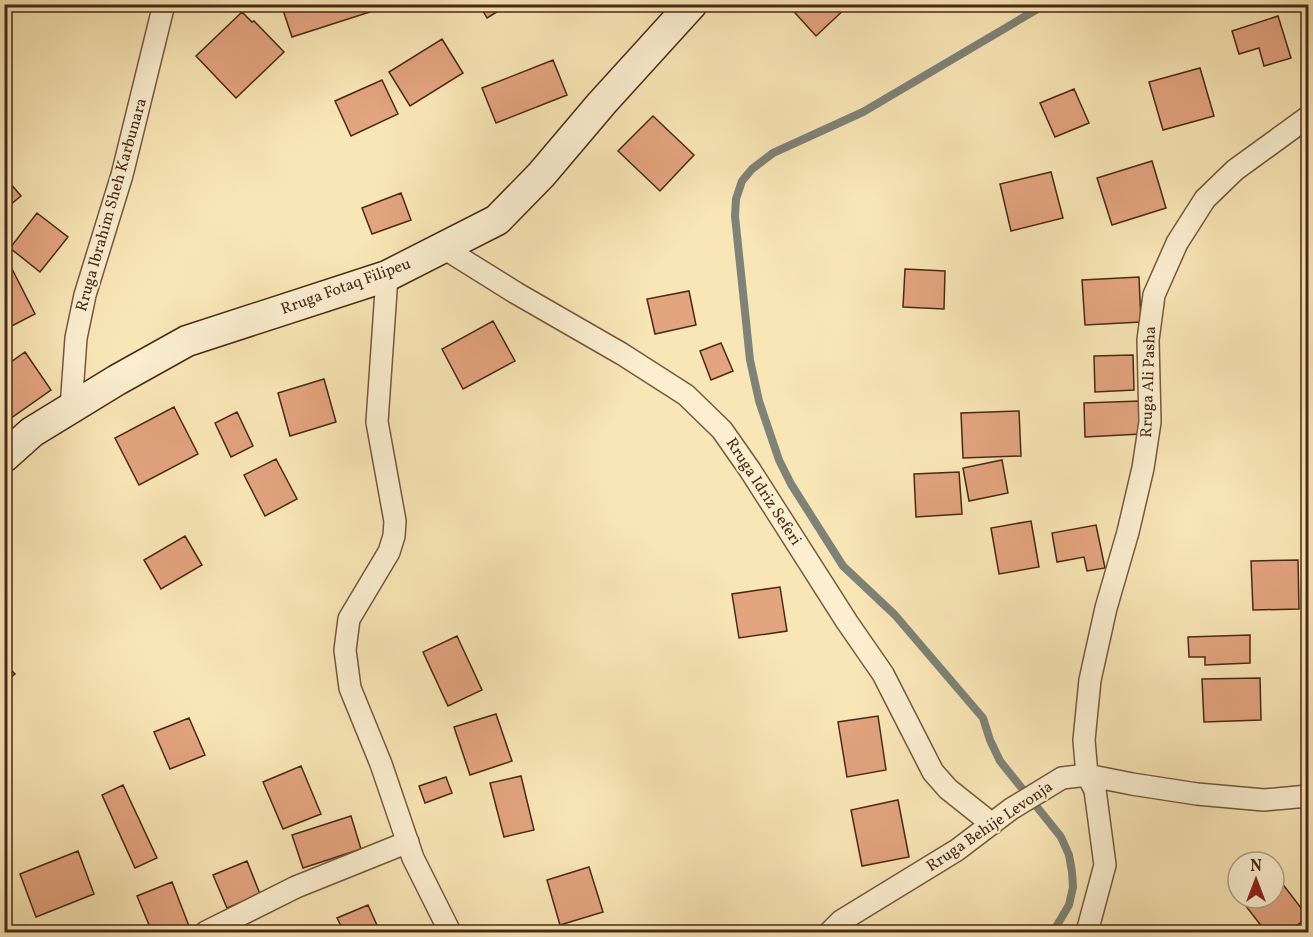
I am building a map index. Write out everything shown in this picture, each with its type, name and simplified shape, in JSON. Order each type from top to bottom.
[{"type":"main road","name":"Rruga Fotaq Filipeu","points":[[4,458],[32,432],[117,380],[188,341],[387,276],[497,220],[542,175],[602,103],[692,4]]},
{"type":"street","name":"Rruga Ibrahim Sheh Karbunara","points":[[71,408],[76,338],[85,295],[122,175],[164,4]]},
{"type":"street","name":"Rruga Ali Pasha","points":[[1087,933],[1105,865],[1095,790],[1087,775],[1084,740],[1090,680],[1106,608],[1141,479],[1150,422],[1148,340],[1154,295],[1177,243],[1205,199],[1235,170],[1308,117]]},
{"type":"street","name":"Rruga Idriz Seferi","points":[[444,248],[677,389],[722,430],[883,674],[933,772],[948,789],[992,824]]},
{"type":"street","points":[[387,276],[377,422],[395,521],[394,536],[389,552],[349,619],[345,650],[350,688],[381,764],[413,858],[450,933]]},
{"type":"street","name":"Rruga Behije Levonja","points":[[830,933],[841,921],[950,855],[1023,801],[1062,778],[1087,775],[1132,784],[1264,800],[1308,796]]},
{"type":"street","points":[[206,933],[296,887],[408,842]]},
{"type":"building","points":[[281,4],[374,4],[376,10],[292,37]]},
{"type":"building","points":[[479,4],[510,4],[487,18]]},
{"type":"building","points":[[787,4],[850,4],[816,36]]},
{"type":"building","points":[[242,12],[284,52],[236,98],[196,56]]},
{"type":"building","points":[[1278,16],[1291,58],[1264,66],[1259,48],[1239,54],[1232,31]]},
{"type":"building","points":[[442,39],[463,73],[410,106],[389,72]]},
{"type":"building","points":[[553,60],[567,95],[496,123],[482,88]]},
{"type":"building","points":[[1200,68],[1214,116],[1163,130],[1149,82]]},
{"type":"building","points":[[382,80],[398,114],[351,136],[335,101]]},
{"type":"building","points":[[1074,89],[1089,123],[1055,137],[1040,103]]},
{"type":"building","points":[[653,116],[694,155],[660,191],[618,151]]},
{"type":"building","points":[[1152,161],[1166,208],[1112,225],[1097,178]]},
{"type":"building","points":[[1051,172],[1063,218],[1011,231],[1000,184]]},
{"type":"building","points":[[4,176],[21,196],[4,210]]},
{"type":"building","points":[[401,193],[411,220],[372,234],[362,208]]},
{"type":"building","points":[[37,213],[68,237],[40,272],[10,248]]},
{"type":"building","points":[[11,267],[35,314],[4,330],[4,271]]},
{"type":"building","points":[[905,269],[945,271],[944,309],[903,307]]},
{"type":"building","points":[[1139,277],[1141,322],[1085,325],[1082,280]]},
{"type":"building","points":[[689,291],[696,325],[655,334],[647,299]]},
{"type":"building","points":[[493,321],[515,361],[463,389],[442,349]]},
{"type":"building","points":[[721,343],[733,371],[711,380],[700,351]]},
{"type":"building","points":[[25,352],[51,390],[4,423],[4,367]]},
{"type":"building","points":[[1133,355],[1134,390],[1095,392],[1094,356]]},
{"type":"building","points":[[324,379],[336,422],[290,436],[278,393]]},
{"type":"building","points":[[1140,401],[1141,434],[1085,437],[1084,403]]},
{"type":"building","points":[[174,407],[198,454],[139,485],[115,438]]},
{"type":"building","points":[[1019,411],[1021,456],[963,458],[961,413]]},
{"type":"building","points":[[237,412],[253,446],[231,457],[215,423]]},
{"type":"building","points":[[276,459],[297,499],[265,516],[244,475]]},
{"type":"building","points":[[1002,460],[1008,493],[969,501],[963,468]]},
{"type":"building","points":[[959,472],[962,514],[916,517],[914,474]]},
{"type":"building","points":[[1031,521],[1039,567],[999,574],[991,528]]},
{"type":"building","points":[[1096,525],[1105,568],[1087,571],[1084,557],[1057,562],[1052,533]]},
{"type":"building","points":[[185,536],[202,565],[161,589],[144,560]]},
{"type":"building","points":[[1298,560],[1299,609],[1253,610],[1251,561]]},
{"type":"building","points":[[780,587],[787,631],[739,638],[732,594]]},
{"type":"building","points":[[1250,635],[1250,663],[1205,665],[1205,657],[1189,657],[1188,637]]},
{"type":"building","points":[[457,636],[482,690],[448,706],[423,652]]},
{"type":"building","points":[[4,663],[15,674],[4,683]]},
{"type":"building","points":[[1260,678],[1261,720],[1204,722],[1202,679]]},
{"type":"building","points":[[496,714],[512,761],[470,775],[454,727]]},
{"type":"building","points":[[878,716],[886,770],[847,777],[838,722]]},
{"type":"building","points":[[189,718],[205,755],[170,769],[154,732]]},
{"type":"building","points":[[301,766],[321,814],[283,829],[263,782]]},
{"type":"building","points":[[521,776],[534,830],[504,837],[490,783]]},
{"type":"building","points":[[446,777],[452,793],[425,803],[419,786]]},
{"type":"building","points":[[123,785],[157,858],[135,868],[102,795]]},
{"type":"building","points":[[898,800],[909,857],[862,866],[851,810]]},
{"type":"building","points":[[351,816],[361,849],[303,868],[292,835]]},
{"type":"building","points":[[78,851],[94,894],[36,917],[20,874]]},
{"type":"building","points":[[247,861],[260,894],[227,908],[213,875]]},
{"type":"building","points":[[589,867],[603,912],[560,925],[547,880]]},
{"type":"building","points":[[172,882],[189,926],[173,932],[152,932],[137,896]]},
{"type":"building","points":[[1286,888],[1308,917],[1288,932],[1266,932],[1249,910],[1286,910]]},
{"type":"building","points":[[368,905],[380,932],[344,932],[337,918]]},
{"type":"waterway","points":[[1046,4],[863,112],[773,153],[752,169],[742,181],[736,199],[735,216],[750,360],[759,401],[779,460],[791,484],[843,566],[895,615],[983,718],[1000,761],[1061,837],[1069,855],[1073,887],[1069,905],[1053,932]]}]
